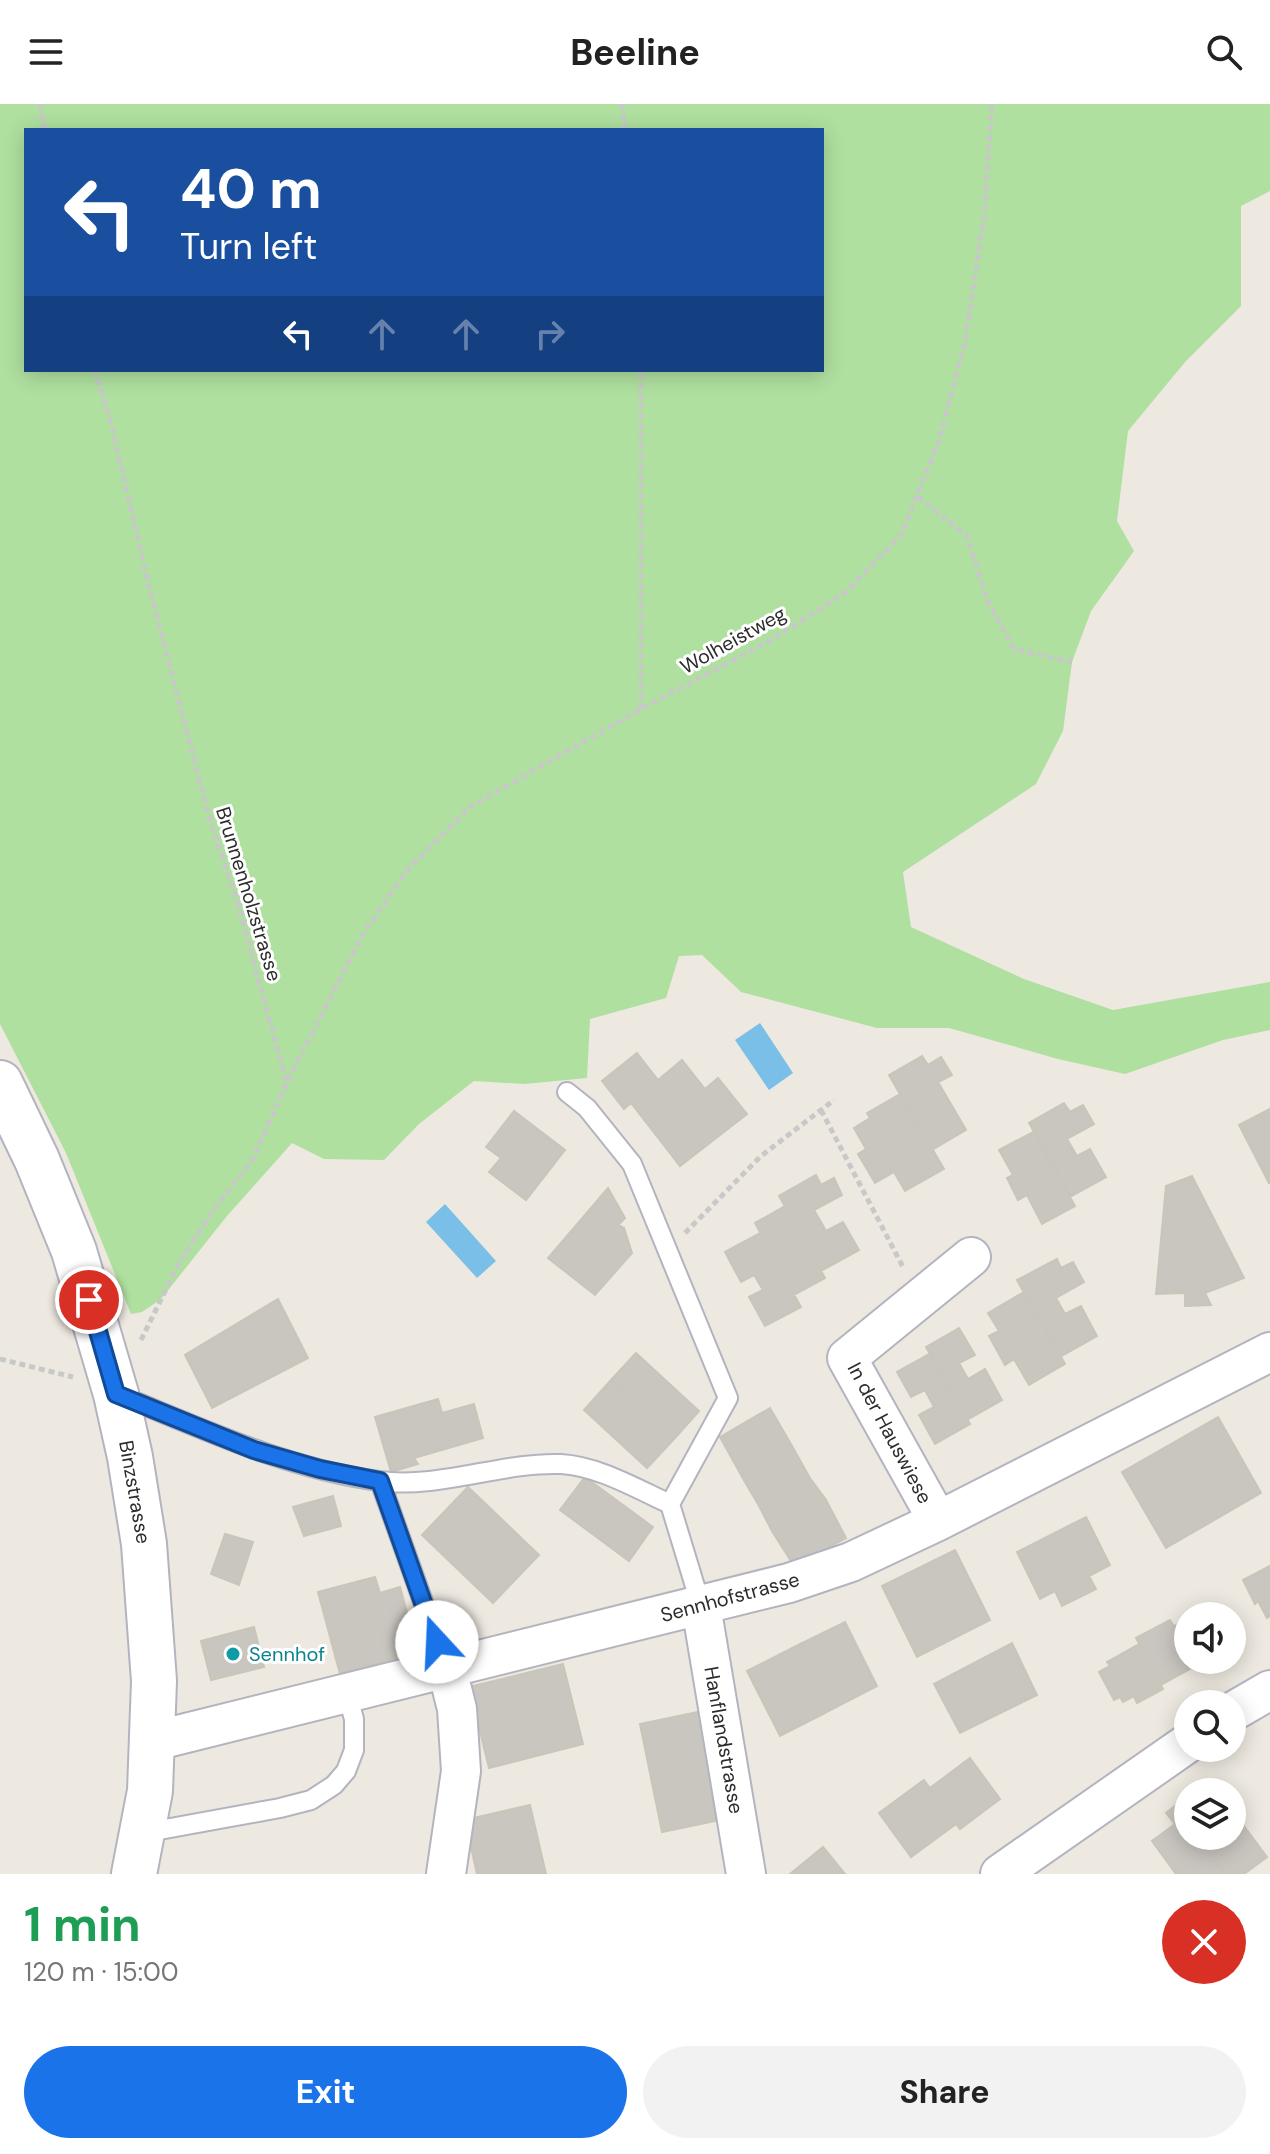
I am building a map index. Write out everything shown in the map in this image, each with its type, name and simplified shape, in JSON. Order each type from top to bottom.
[{"type":"main road","name":"Binzstrasse","points":[[0,1083],[37,1160],[74,1251],[116,1394],[144,1544],[150,1604],[154,1741],[150,1791],[139,1854]]},
{"type":"street","name":"In der Hauswiese","points":[[938,1521],[847,1358],[957,1268]]},
{"type":"street","name":"Sennhofstrasse","points":[[154,1741],[701,1606],[789,1583],[851,1562],[1270,1352]]},
{"type":"street","name":"Hanflandstrasse","points":[[701,1606],[746,1874]]},
{"type":"street","points":[[446,1874],[461,1771],[457,1709],[447,1669]]},
{"type":"street","points":[[1246,1704],[1270,1690]]},
{"type":"street","points":[[1000,1874],[1174,1753]]},
{"type":"lane","points":[[567,1092],[587,1108],[632,1164],[728,1398],[670,1504],[701,1606]]},
{"type":"lane","points":[[116,1394],[254,1450],[320,1469],[380,1481],[421,1482],[564,1464],[589,1469],[670,1504]]},
{"type":"lane","points":[[380,1481],[447,1669]]},
{"type":"lane","points":[[139,1854],[311,1800],[334,1785],[346,1771],[354,1750],[354,1719],[347,1694]]},
{"type":"path","points":[[40,104],[45,128]]},
{"type":"path","points":[[622,104],[625,128]]},
{"type":"path","name":"Wolheistweg","points":[[287,1082],[363,934],[408,869],[471,806],[641,709],[771,640],[845,593],[901,535],[939,441],[965,342],[984,216],[992,104]]},
{"type":"path","name":"Brunnenholzstrasse","points":[[96,372],[209,817],[239,907],[287,1082]]},
{"type":"path","points":[[641,372],[641,709]]},
{"type":"path","points":[[918,497],[967,536],[987,600],[1014,649],[1072,662]]},
{"type":"path","points":[[140,1342],[180,1261],[212,1212],[253,1159],[287,1082]]},
{"type":"path","points":[[667,1251],[761,1156],[834,1100]]},
{"type":"path","points":[[821,1110],[905,1269],[928,1256],[957,1268]]},
{"type":"path","points":[[0,1359],[42,1370]]},
{"type":"green space","points":[[0,104],[1270,104],[1270,191],[1241,206],[1241,306],[1186,361],[1128,431],[1117,521],[1134,551],[1091,611],[1072,662],[1063,731],[1036,784],[903,872],[911,927],[1024,979],[1113,1010],[1270,982],[1270,1030],[1223,1040],[1125,1074],[1058,1059],[949,1028],[877,1028],[741,992],[702,955],[679,956],[666,998],[590,1019],[587,1078],[524,1084],[474,1081],[419,1124],[384,1160],[324,1159],[292,1143],[227,1216],[161,1299],[142,1312],[131,1314],[66,1153],[0,1024]]},
{"type":"water","points":[[760,1023],[793,1073],[769,1090],[735,1040]]},
{"type":"water","points":[[445,1204],[496,1261],[477,1278],[426,1222]]},
{"type":"building","points":[[637,1053],[658,1080],[682,1060],[705,1089],[718,1078],[747,1114],[680,1166],[631,1103],[624,1109],[602,1081]]},
{"type":"building","points":[[922,1056],[928,1065],[941,1057],[952,1075],[938,1082],[966,1130],[932,1150],[889,1075]]},
{"type":"building","points":[[900,1094],[944,1169],[905,1191],[894,1172],[875,1183],[858,1154],[866,1149],[854,1128],[870,1118],[867,1113]]},
{"type":"building","points":[[1064,1103],[1070,1112],[1083,1105],[1094,1124],[1067,1139],[1077,1156],[1090,1149],[1106,1177],[1070,1197],[1029,1123]]},
{"type":"building","points":[[1270,1109],[1270,1182],[1269,1183],[1239,1125]]},
{"type":"building","points":[[514,1111],[565,1150],[526,1200],[489,1172],[501,1158],[486,1147]]},
{"type":"building","points":[[1035,1131],[1075,1206],[1042,1224],[1027,1195],[1018,1200],[1007,1178],[1013,1175],[999,1150]]},
{"type":"building","points":[[816,1175],[821,1185],[834,1178],[842,1195],[814,1210],[826,1231],[843,1222],[859,1250],[821,1271],[779,1196]]},
{"type":"building","points":[[1192,1176],[1244,1278],[1205,1293],[1211,1305],[1185,1306],[1185,1293],[1156,1294],[1166,1186]]},
{"type":"building","points":[[608,1188],[625,1218],[618,1225],[624,1228],[632,1253],[595,1295],[548,1258]]},
{"type":"building","points":[[785,1206],[825,1278],[794,1295],[755,1223]]},
{"type":"building","points":[[760,1233],[801,1307],[765,1326],[749,1297],[763,1290],[754,1275],[741,1282],[725,1252]]},
{"type":"building","points":[[1057,1259],[1061,1268],[1073,1262],[1084,1282],[1056,1298],[1065,1314],[1081,1306],[1097,1336],[1060,1357],[1017,1280]]},
{"type":"building","points":[[1024,1292],[1065,1364],[1029,1385],[1014,1359],[1005,1365],[989,1336],[999,1331],[988,1313]]},
{"type":"building","points":[[278,1299],[308,1358],[212,1408],[185,1355]]},
{"type":"building","points":[[959,1328],[975,1355],[959,1363],[968,1379],[985,1369],[1002,1400],[967,1420],[926,1347]]},
{"type":"building","points":[[636,1353],[699,1411],[675,1438],[611,1380]]},
{"type":"building","points":[[931,1353],[970,1424],[935,1444],[919,1415],[934,1407],[925,1390],[911,1397],[897,1372]]},
{"type":"building","points":[[611,1380],[675,1438],[647,1468],[584,1410]]},
{"type":"building","points":[[438,1399],[442,1413],[474,1404],[483,1438],[414,1458],[418,1464],[391,1472],[375,1417]]},
{"type":"building","points":[[770,1408],[792,1446],[741,1475],[720,1437]]},
{"type":"building","points":[[1218,1417],[1261,1493],[1166,1548],[1122,1472]]},
{"type":"building","points":[[792,1446],[810,1478],[759,1506],[741,1475]]},
{"type":"building","points":[[585,1477],[653,1527],[629,1561],[560,1510]]},
{"type":"building","points":[[810,1478],[826,1500],[772,1531],[759,1506]]},
{"type":"building","points":[[468,1487],[539,1555],[493,1603],[422,1535]]},
{"type":"building","points":[[333,1496],[341,1526],[304,1536],[293,1507]]},
{"type":"building","points":[[826,1500],[846,1538],[794,1566],[772,1531]]},
{"type":"building","points":[[1086,1517],[1110,1565],[1089,1576],[1096,1589],[1062,1606],[1055,1591],[1040,1599],[1017,1552]]},
{"type":"building","points":[[225,1534],[253,1542],[239,1585],[211,1574]]},
{"type":"building","points":[[955,1550],[990,1620],[917,1657],[882,1586]]},
{"type":"building","points":[[1270,1566],[1270,1616],[1267,1618],[1258,1601],[1255,1604],[1243,1580]]},
{"type":"building","points":[[375,1577],[380,1593],[400,1587],[414,1638],[393,1644],[397,1658],[340,1674],[318,1592]]},
{"type":"building","points":[[1170,1620],[1174,1626],[1174,1674],[1181,1674],[1161,1685],[1136,1638]]},
{"type":"building","points":[[845,1622],[877,1686],[825,1713],[792,1648]]},
{"type":"building","name":"Sennhof","points":[[254,1627],[264,1667],[211,1680],[201,1641]]},
{"type":"building","points":[[1012,1643],[1037,1695],[960,1733],[934,1684]]},
{"type":"building","points":[[1139,1644],[1163,1689],[1137,1703],[1134,1696],[1123,1702],[1120,1697],[1114,1700],[1099,1672],[1110,1666],[1107,1662]]},
{"type":"building","points":[[792,1648],[825,1713],[780,1736],[747,1671]]},
{"type":"building","points":[[563,1664],[583,1744],[489,1768],[469,1687]]},
{"type":"building","points":[[698,1712],[720,1820],[662,1832],[640,1724]]},
{"type":"building","points":[[970,1758],[1000,1799],[960,1829],[930,1788]]},
{"type":"building","points":[[924,1780],[956,1824],[911,1857],[879,1813]]},
{"type":"building","points":[[530,1805],[546,1874],[477,1874],[465,1820]]},
{"type":"building","points":[[1174,1807],[1174,1823],[1166,1813]]},
{"type":"building","points":[[1174,1825],[1174,1850],[1207,1850],[1224,1874],[1176,1874],[1152,1841]]},
{"type":"building","points":[[1246,1829],[1267,1857],[1244,1874],[1224,1874],[1207,1850],[1246,1850]]},
{"type":"building","points":[[823,1847],[845,1874],[790,1874]]},
{"type":"place","name":"Sennhof","points":[[233,1654]]},
{"type":"route","points":[[89,1300],[116,1394],[254,1450],[320,1469],[380,1481],[437,1642]]}]
